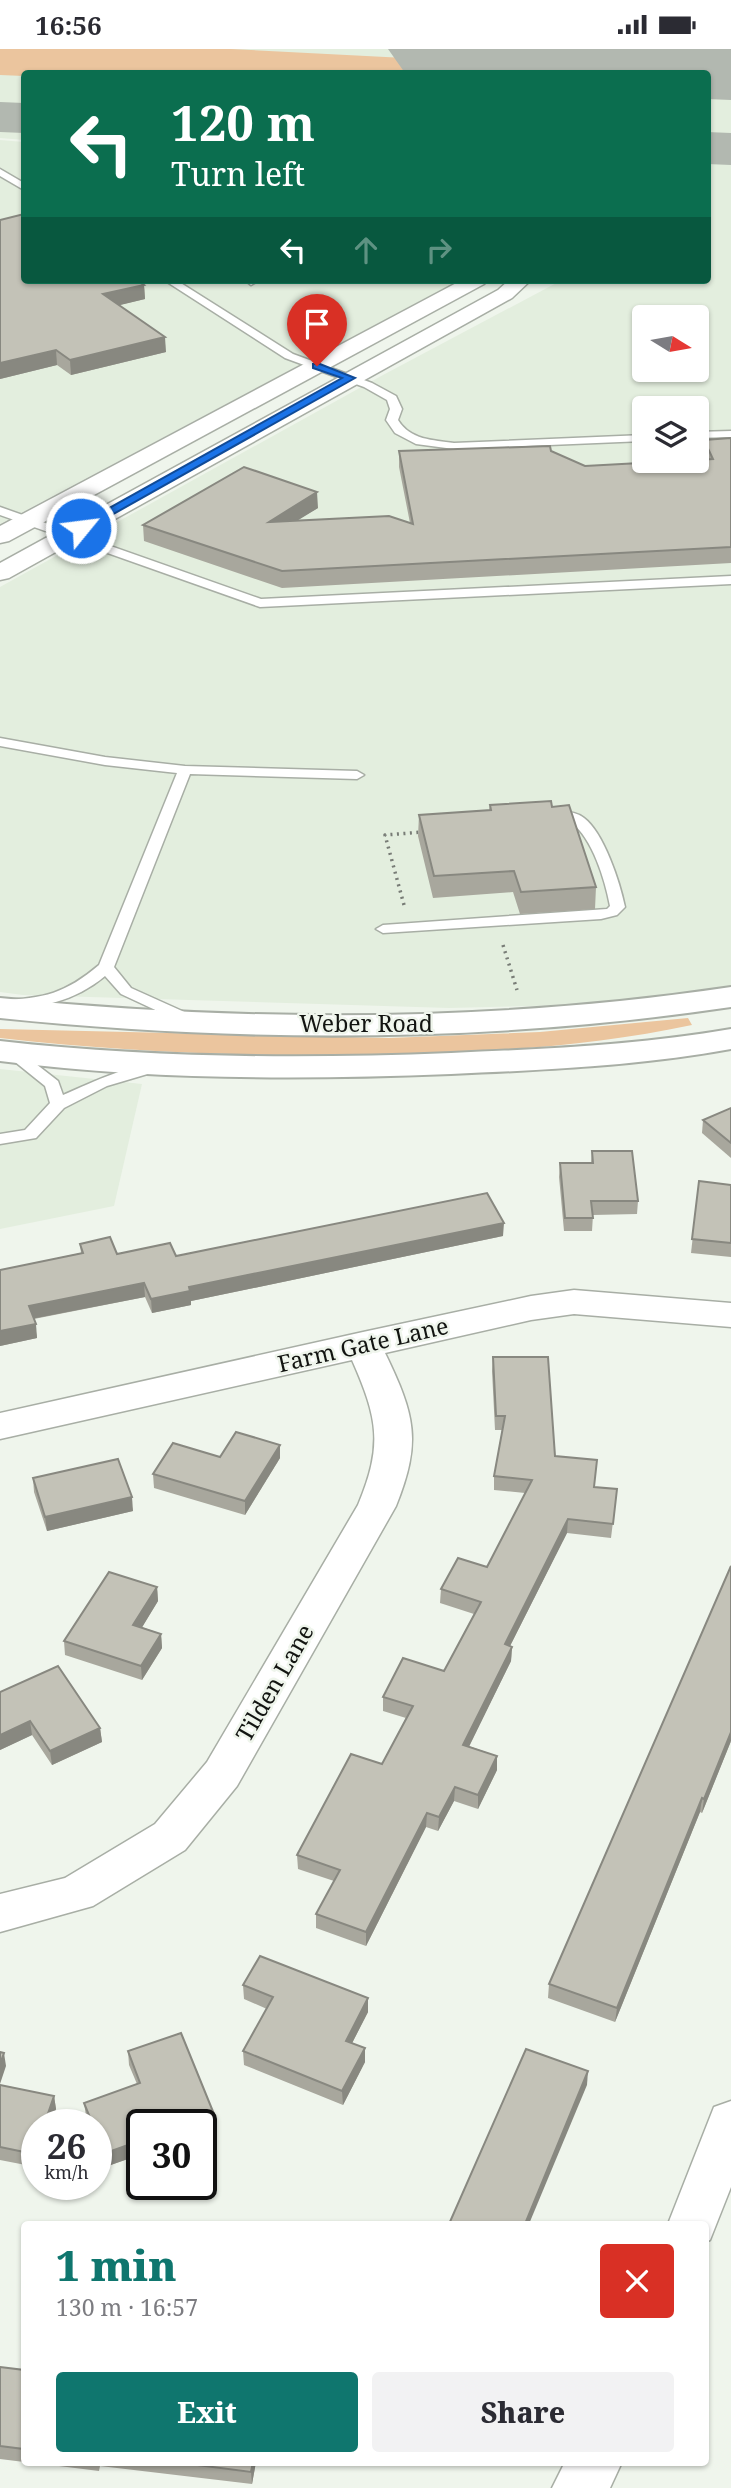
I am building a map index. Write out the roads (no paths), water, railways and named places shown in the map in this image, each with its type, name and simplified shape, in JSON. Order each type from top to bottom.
[{"type":"main road","name":"Weber Road","points":[[0,1007],[84,1018],[201,1024],[461,1024],[651,1010],[731,997]]},
{"type":"main road","name":"Weber Road","points":[[6,1052],[162,1065],[345,1069],[605,1055],[731,1039]]},
{"type":"street","points":[[0,536],[470,284]]},
{"type":"street","points":[[0,573],[505,294],[517,284]]},
{"type":"street","name":"Farm Gate Lane","points":[[0,1426],[531,1308],[574,1302],[731,1315]]},
{"type":"street","name":"Tilden Lane","points":[[0,1913],[76,1892],[170,1837],[222,1774],[377,1506],[393,1463],[392,1420],[379,1378],[363,1345]]},
{"type":"street","points":[[694,2221],[731,2122]]},
{"type":"street","points":[[579,2488],[593,2466]]},
{"type":"lane","points":[[0,172],[21,185]]},
{"type":"lane","points":[[175,284],[289,356],[350,378],[392,398],[396,409],[392,420],[399,431],[420,442],[454,446],[632,439]]},
{"type":"lane","points":[[709,435],[731,434]]},
{"type":"lane","points":[[0,511],[260,603],[731,580]]},
{"type":"lane","points":[[0,742],[106,761],[185,770],[357,775]]},
{"type":"lane","points":[[0,1007],[33,1004],[80,989],[106,967],[185,770]]},
{"type":"lane","points":[[383,929],[601,915],[612,912],[618,907],[603,863],[583,824],[562,815],[538,817]]},
{"type":"lane","points":[[106,967],[126,991],[201,1024]]},
{"type":"lane","points":[[6,1052],[52,1084],[58,1104]]},
{"type":"lane","points":[[0,1139],[30,1134],[58,1104],[101,1083],[162,1065]]}]
